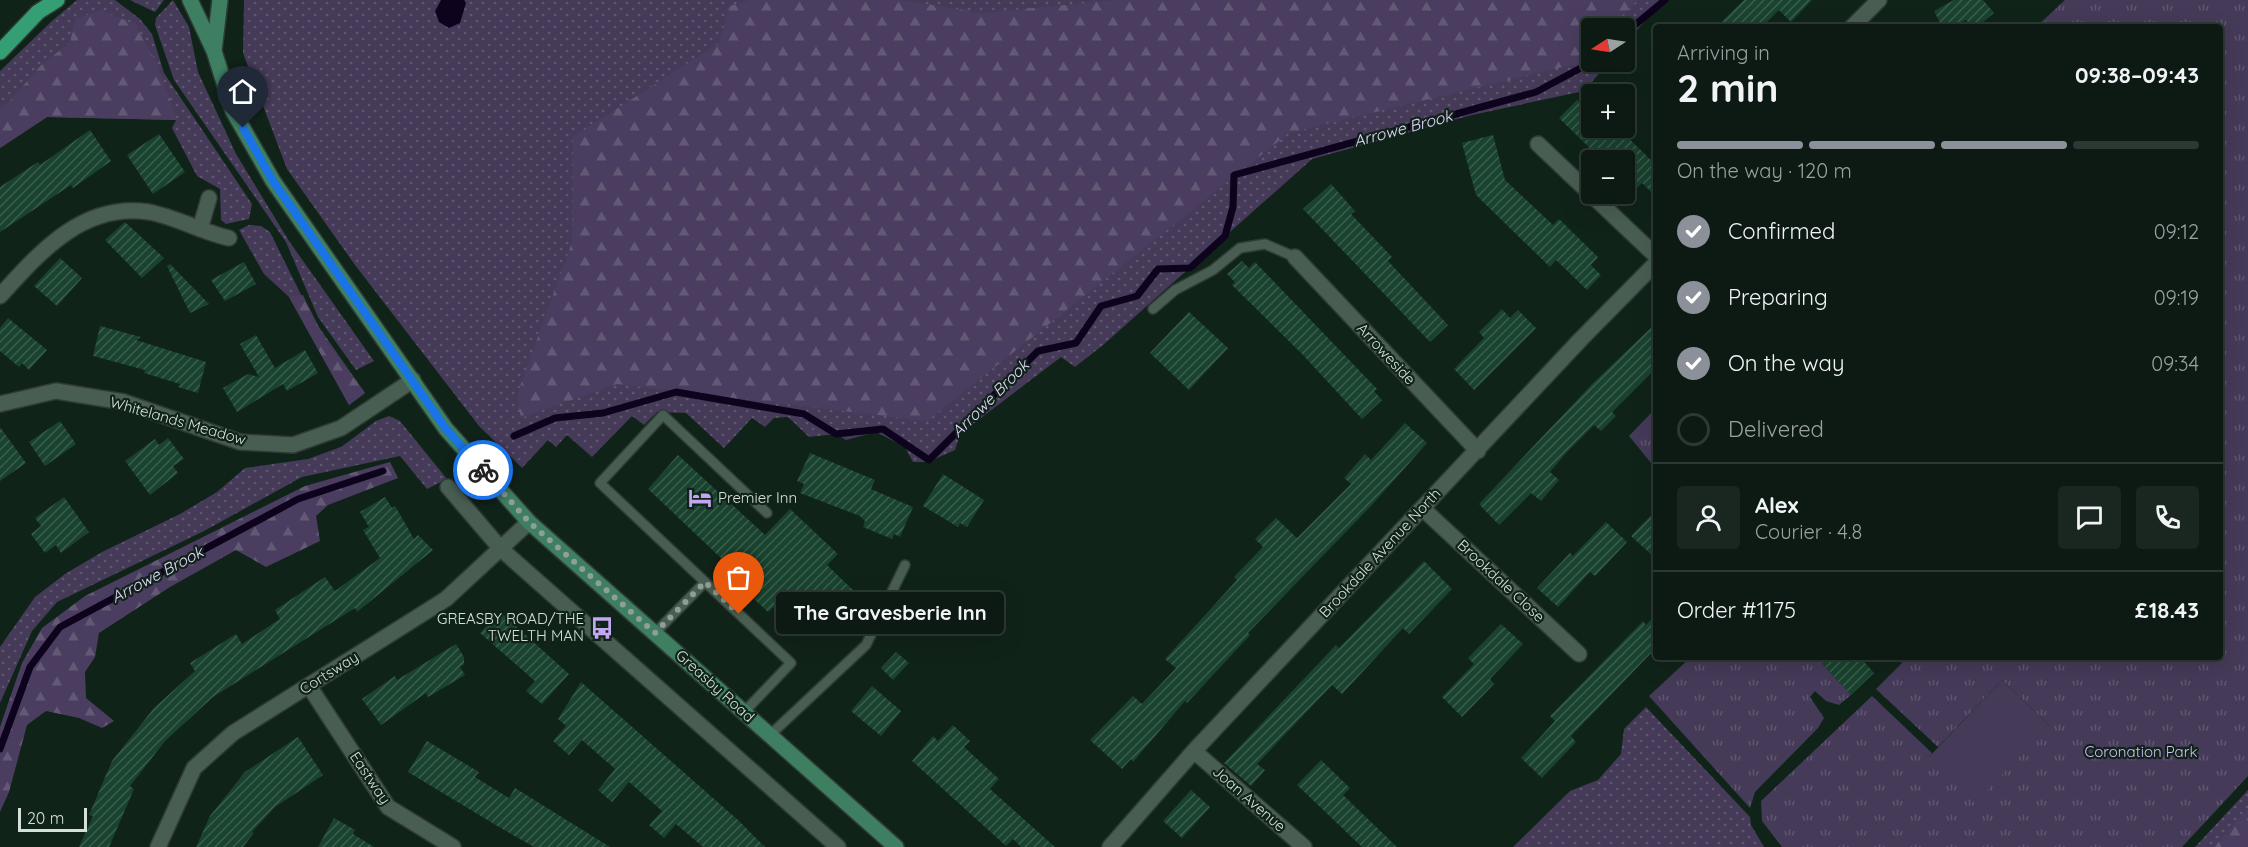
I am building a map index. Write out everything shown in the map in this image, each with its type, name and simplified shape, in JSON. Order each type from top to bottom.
[{"type":"main road","points":[[0,52],[41,6],[57,0]]},
{"type":"main road","name":"Greasby Road","points":[[190,0],[214,51],[233,111],[273,181],[446,429],[529,522],[896,847]]},
{"type":"main road","name":"Greasby Road","points":[[214,51],[220,0]]},
{"type":"street","points":[[1855,24],[1879,0]]},
{"type":"street","points":[[1538,144],[1653,253]]},
{"type":"street","points":[[200,229],[209,198]]},
{"type":"street","points":[[0,296],[32,260],[60,236],[94,216],[122,211],[150,212],[229,238]]},
{"type":"street","name":"Arroweside","points":[[1295,257],[1478,451]]},
{"type":"street","name":"Brookdale Avenue North","points":[[1110,847],[1194,751],[1422,507],[1653,266]]},
{"type":"street","name":"Whitelands Meadow","points":[[0,404],[56,391],[124,402],[240,442],[294,445],[341,428],[413,380]]},
{"type":"street","points":[[448,487],[501,549],[838,847]]},
{"type":"street","name":"Brookdale Close","points":[[1422,507],[1579,654]]},
{"type":"street","name":"Cortsway","points":[[158,847],[194,768],[233,733],[446,599],[529,522]]},
{"type":"street","name":"Eastway","points":[[309,686],[388,807],[453,847]]},
{"type":"street","name":"Joan Avenue","points":[[1194,751],[1304,847]]},
{"type":"lane","points":[[1153,309],[1175,290],[1213,270],[1239,248],[1265,244],[1295,257]]},
{"type":"lane","points":[[744,712],[791,663],[600,483],[663,415],[768,513]]},
{"type":"lane","points":[[770,735],[866,645],[905,566]]},
{"type":"lane","points":[[655,633],[705,582]]},
{"type":"green space","points":[[77,0],[115,0],[140,19],[152,34],[164,73],[252,204],[249,219],[226,224],[221,220],[220,189],[197,176],[172,128],[176,120],[47,117],[0,148],[0,71]]},
{"type":"green space","points":[[130,0],[164,0],[155,12]]},
{"type":"green space","points":[[173,0],[189,27],[198,72],[236,154],[289,241],[374,361],[356,370],[318,317],[286,242],[174,80],[155,25],[156,18]]},
{"type":"green space","points":[[244,0],[1663,0],[1635,32],[1635,18],[1581,18],[1581,72],[1600,72],[1590,84],[1581,84],[1581,92],[1472,115],[1312,159],[1103,345],[1075,367],[1061,357],[960,434],[955,450],[928,462],[913,462],[905,447],[876,432],[846,440],[836,434],[809,437],[788,417],[774,418],[765,427],[752,418],[724,448],[686,413],[657,412],[644,425],[632,416],[592,457],[567,435],[556,447],[548,440],[522,468],[479,426],[355,265],[287,169],[243,53]]},
{"type":"green space","points":[[750,0],[902,0],[982,13],[1116,0],[1638,0],[1620,18],[1581,18],[1581,58],[1575,64],[1289,133],[927,421],[617,384],[521,418],[517,395],[572,242],[573,137],[719,43],[729,6]]},
{"type":"green space","name":"Coronation Park","points":[[2065,0],[2248,0],[2248,776],[2182,847],[1782,847],[1762,821],[1761,801],[1872,696],[1932,753],[1929,758],[2049,725],[2002,680],[1938,747],[1876,689],[1902,663],[1900,660],[2223,660],[2223,24],[2039,24]]},
{"type":"green space","points":[[101,10],[134,24],[157,63],[177,120],[47,117],[0,148],[0,109],[43,63],[70,43],[75,19]]},
{"type":"green space","points":[[249,225],[261,226],[270,232],[312,317],[365,393],[349,405],[289,297],[264,274],[239,230]]},
{"type":"green space","points":[[303,295],[325,340],[365,393],[349,405],[289,297]]},
{"type":"green space","points":[[1653,411],[1653,465],[1629,436]]},
{"type":"green space","points":[[389,416],[400,421],[447,479],[427,489],[400,456],[302,477],[204,531],[57,602],[32,631],[0,703],[0,647],[35,597],[65,574],[102,552],[180,514],[217,492],[245,468],[308,459],[341,447],[376,421]]},
{"type":"green space","points":[[390,462],[398,478],[328,505],[316,516],[320,541],[266,567],[236,550],[170,587],[99,633],[95,657],[85,672],[86,698],[114,721],[102,728],[79,718],[46,711],[27,725],[9,792],[0,812],[0,727],[22,663],[42,628],[85,596],[305,486]]},
{"type":"green space","points":[[1688,660],[1819,660],[1851,695],[1839,705],[1826,701],[1815,691],[1810,697],[1824,718],[1818,728],[1755,792],[1750,808],[1649,696]]},
{"type":"green space","points":[[2002,680],[2049,725],[1975,803],[1928,758]]},
{"type":"green space","points":[[1646,707],[1750,817],[1751,825],[1764,847],[1513,847],[1570,791],[1598,780],[1621,754],[1624,729]]},
{"type":"green space","points":[[2248,790],[2248,847],[2195,847]]},
{"type":"green space","points":[[2248,808],[2248,847],[2214,847]]},
{"type":"shaded area","points":[[441,0],[464,0],[466,3],[460,23],[449,28],[439,22],[435,11]]},
{"type":"building","points":[[1744,0],[1812,0],[1791,22],[1779,10],[1765,24],[1719,24]]},
{"type":"building","points":[[1954,0],[1983,0],[1994,13],[1981,24],[1969,24],[1966,20],[1959,24],[1940,24],[1934,11]]},
{"type":"building","points":[[1577,100],[1581,104],[1581,138],[1628,138],[1653,162],[1653,194],[1642,183],[1635,188],[1635,150],[1592,150],[1559,118]]},
{"type":"building","points":[[90,130],[111,161],[73,188],[71,185],[0,232],[0,187],[38,162],[40,165]]},
{"type":"building","points":[[159,134],[185,172],[153,194],[127,155]]},
{"type":"building","points":[[1493,135],[1505,180],[1553,225],[1559,219],[1598,257],[1591,265],[1601,275],[1587,290],[1556,260],[1550,267],[1476,195],[1462,143]]},
{"type":"building","points":[[1331,184],[1355,211],[1351,214],[1392,257],[1388,261],[1448,325],[1430,342],[1303,209]]},
{"type":"building","points":[[125,222],[164,258],[142,278],[105,240]]},
{"type":"building","points":[[60,258],[82,278],[57,306],[34,286]]},
{"type":"building","points":[[1242,261],[1249,268],[1255,262],[1377,389],[1374,391],[1382,400],[1362,419],[1302,354],[1232,285],[1235,282],[1227,274]]},
{"type":"building","points":[[244,262],[256,284],[225,301],[211,280]]},
{"type":"building","points":[[170,264],[209,304],[190,313],[167,266]]},
{"type":"building","points":[[1502,309],[1510,318],[1518,310],[1536,328],[1474,390],[1454,369],[1484,338],[1479,332]]},
{"type":"building","points":[[1189,312],[1228,348],[1189,390],[1150,353]]},
{"type":"building","points":[[8,318],[47,350],[29,370],[22,363],[19,367],[0,351],[0,328]]},
{"type":"building","points":[[100,326],[141,337],[136,340],[206,362],[198,393],[178,387],[180,384],[144,373],[145,370],[93,356]]},
{"type":"building","points":[[1653,326],[1653,371],[1612,412],[1616,416],[1601,431],[1594,425],[1566,453],[1550,472],[1559,480],[1541,501],[1531,493],[1499,525],[1479,504],[1594,382]]},
{"type":"building","points":[[256,335],[275,368],[305,350],[318,373],[287,391],[283,384],[237,412],[223,388],[248,374],[259,377],[240,344]]},
{"type":"building","points":[[60,421],[76,444],[45,466],[29,442]]},
{"type":"building","points":[[1405,423],[1427,443],[1370,507],[1248,633],[1250,635],[1187,703],[1185,701],[1133,762],[1131,759],[1122,769],[1090,740],[1133,696],[1142,704],[1176,668],[1165,659],[1237,580],[1234,577],[1263,547],[1255,539],[1276,518],[1297,538],[1351,484],[1344,478],[1365,454],[1371,460]]},
{"type":"building","points":[[0,427],[26,463],[0,481]]},
{"type":"building","points":[[168,438],[184,459],[173,466],[178,473],[150,495],[125,461],[155,439],[159,445]]},
{"type":"building","points":[[810,453],[875,480],[871,489],[913,507],[900,537],[894,534],[892,539],[863,527],[865,521],[860,516],[800,493],[804,484],[797,481]]},
{"type":"building","points":[[678,455],[765,535],[790,509],[838,554],[827,565],[853,590],[824,621],[814,611],[797,629],[774,607],[768,612],[754,599],[759,594],[648,489]]},
{"type":"building","points":[[943,474],[984,500],[967,527],[960,523],[958,527],[923,506]]},
{"type":"building","points":[[64,497],[89,532],[61,553],[56,545],[45,553],[31,534],[41,526],[35,518]]},
{"type":"building","points":[[385,497],[392,508],[395,506],[414,539],[418,535],[433,550],[357,612],[355,608],[213,697],[165,741],[130,786],[134,789],[109,847],[79,847],[93,816],[89,815],[112,761],[154,708],[195,671],[190,663],[236,634],[242,644],[280,619],[275,610],[325,577],[335,591],[380,558],[363,530],[369,527],[360,512]]},
{"type":"building","points":[[1653,513],[1653,556],[1631,536]]},
{"type":"building","points":[[1606,522],[1627,542],[1595,576],[1590,572],[1558,607],[1537,588],[1570,553],[1573,556]]},
{"type":"building","points":[[1424,561],[1452,589],[1409,634],[1403,628],[1342,694],[1332,685],[1257,764],[1265,770],[1251,786],[1224,763],[1336,645],[1339,648]]},
{"type":"building","points":[[500,612],[569,674],[542,704],[526,691],[535,681],[480,633]]},
{"type":"building","points":[[1653,617],[1653,651],[1571,736],[1576,742],[1542,778],[1521,758],[1555,721],[1550,716],[1643,621],[1646,625]]},
{"type":"building","points":[[1501,624],[1523,644],[1490,679],[1494,684],[1462,717],[1442,697],[1474,664],[1468,658]]},
{"type":"building","points":[[456,644],[464,657],[464,664],[460,667],[465,675],[428,697],[426,693],[381,725],[362,699],[395,676],[397,680]]},
{"type":"building","points":[[896,652],[909,663],[893,680],[881,668]]},
{"type":"building","points":[[1819,660],[1863,660],[1874,673],[1851,695]]},
{"type":"building","points":[[581,682],[738,820],[765,847],[703,847],[676,824],[664,838],[649,825],[662,811],[629,782],[612,802],[598,790],[615,769],[582,740],[569,755],[553,741],[566,726],[558,719]]},
{"type":"building","points":[[872,686],[901,711],[881,736],[851,711]]},
{"type":"building","points":[[953,725],[970,741],[964,747],[999,779],[990,789],[1055,847],[1021,847],[1013,839],[1006,846],[912,761],[933,736],[938,741]]},
{"type":"building","points":[[298,737],[323,775],[275,807],[252,832],[254,833],[243,847],[196,847],[210,816],[245,772]]},
{"type":"building","points":[[427,741],[479,772],[475,777],[509,798],[515,788],[610,847],[534,847],[499,827],[408,772]]},
{"type":"building","points":[[1321,760],[1350,788],[1343,795],[1397,847],[1362,847],[1297,785]]},
{"type":"building","points":[[1191,790],[1210,807],[1182,838],[1163,821]]},
{"type":"building","points":[[334,818],[355,830],[353,834],[374,847],[318,847]]},
{"type":"waterway","name":"Arrowe Brook","points":[[1635,25],[1665,0]]},
{"type":"waterway","name":"Arrowe Brook","points":[[514,436],[555,418],[603,413],[676,392],[804,414],[836,434],[883,429],[929,460],[1038,351],[1076,343],[1101,306],[1137,296],[1158,269],[1190,268],[1225,236],[1233,207],[1234,175],[1536,92],[1581,68]]},
{"type":"waterway","name":"Arrowe Brook","points":[[0,749],[30,667],[60,627],[298,499],[383,471]]},
{"type":"way so far","points":[[483,470],[529,522],[655,633],[705,582],[739,614]]},
{"type":"place","name":"Premier Inn","points":[[700,498]]},
{"type":"place","name":"The Gravesberie Inn","points":[[739,614]]},
{"type":"place","name":"GREASBY ROAD/THE TWELTH MAN","points":[[602,628]]},
{"type":"route","points":[[243,128],[273,181],[446,429],[483,470]]}]
